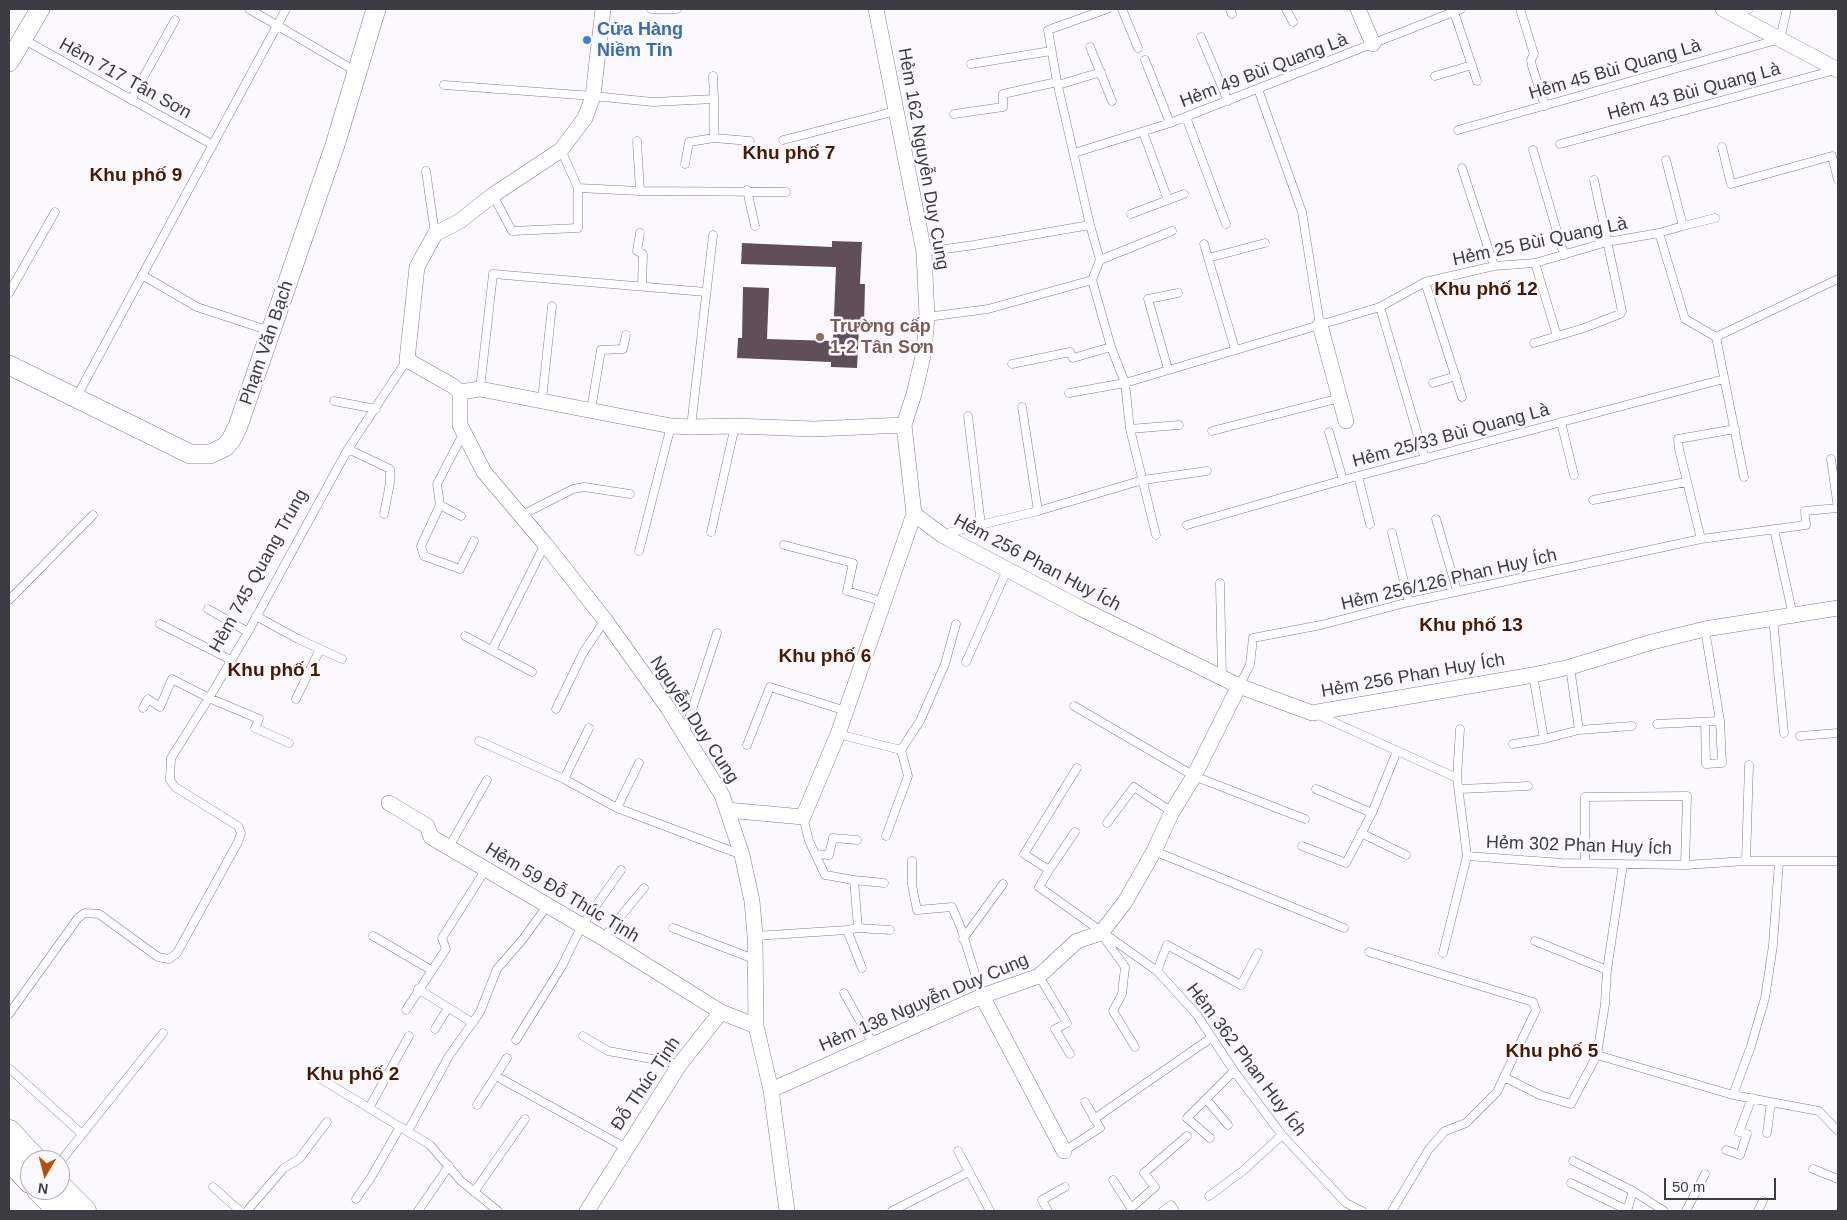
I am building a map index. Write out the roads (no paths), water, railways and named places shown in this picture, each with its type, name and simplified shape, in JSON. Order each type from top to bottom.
[{"type":"main road","points":[[9,1132],[25,1150]]},
{"type":"main road","points":[[9,1158],[20,1170]]},
{"type":"main road","points":[[70,1197],[84,1211]]},
{"type":"main road","points":[[49,1200],[61,1211]]},
{"type":"street","points":[[9,62],[40,9]]},
{"type":"street","name":"Phạm Văn Bạch","points":[[9,365],[190,454],[210,454],[225,447],[238,426],[271,331],[335,145],[376,9]]},
{"type":"street","points":[[434,234],[460,221],[493,195],[561,150],[585,118],[593,96],[603,9]]},
{"type":"street","name":"Hẻm 162 Nguyễn Duy Cung","points":[[802,818],[838,734],[886,602],[900,553],[914,514],[904,425],[924,352],[927,317],[924,252],[876,9]]},
{"type":"street","points":[[1358,9],[1373,44]]},
{"type":"street","points":[[1728,11],[1837,70]]},
{"type":"street","name":"Hẻm 745 Quang Trung","points":[[407,360],[418,267],[434,234]]},
{"type":"street","points":[[1320,325],[1346,422]]},
{"type":"street","points":[[407,360],[453,386],[460,392],[480,389],[671,426],[814,429],[904,425]]},
{"type":"street","name":"Nguyễn Duy Cung","points":[[460,392],[460,425],[484,472],[522,515],[605,620],[668,708],[717,785],[728,810],[742,855],[752,901],[755,936],[756,1026],[771,1090],[787,1211]]},
{"type":"street","name":"Hẻm 256 Phan Huy Ích","points":[[914,514],[942,535],[1007,570],[1238,686],[1312,712],[1533,675],[1570,667],[1652,642],[1705,629],[1838,608]]},
{"type":"street","points":[[1101,933],[1125,902],[1154,851],[1172,812],[1194,776],[1238,686]]},
{"type":"street","name":"Hẻm 59 Đỗ Thúc Tịnh","points":[[388,803],[427,826],[431,837],[581,927],[603,938],[721,1012]]},
{"type":"street","points":[[728,810],[802,818]]},
{"type":"street","name":"Hẻm 138 Nguyễn Duy Cung","points":[[771,1090],[982,996],[1039,976],[1077,941],[1101,933]]},
{"type":"street","points":[[982,996],[1064,1151]]},
{"type":"street","points":[[721,1012],[756,1026]]},
{"type":"street","name":"Đỗ Thúc Tịnh","points":[[587,1211],[680,1064],[721,1012]]},
{"type":"lane","points":[[249,9],[357,72]]},
{"type":"lane","points":[[76,398],[286,9]]},
{"type":"lane","points":[[651,9],[677,9]]},
{"type":"lane","points":[[1107,9],[1048,30],[1057,84],[1100,260],[1092,280],[1111,347],[1125,383],[1130,429],[1156,535]]},
{"type":"lane","points":[[1122,9],[1138,48]]},
{"type":"lane","points":[[1286,9],[1293,22]]},
{"type":"lane","points":[[1520,9],[1534,54],[1532,66],[1544,106]]},
{"type":"lane","points":[[1728,11],[1749,9]]},
{"type":"lane","points":[[1780,39],[1787,9]]},
{"type":"lane","points":[[1456,10],[1477,81]]},
{"type":"lane","name":"Hẻm 49 Bùi Quang Là","points":[[1074,153],[1170,123],[1456,10]]},
{"type":"lane","points":[[131,100],[175,20]]},
{"type":"lane","points":[[1200,37],[1228,101]]},
{"type":"lane","name":"Hẻm 717 Tân Sơn","points":[[23,38],[213,145]]},
{"type":"lane","name":"Hẻm 45 Bùi Quang Là","points":[[1458,130],[1780,39]]},
{"type":"lane","points":[[1090,47],[1112,101]]},
{"type":"lane","points":[[971,64],[1051,51]]},
{"type":"lane","points":[[1145,60],[1170,123]]},
{"type":"lane","points":[[1435,76],[1472,65]]},
{"type":"lane","name":"Hẻm 43 Bùi Quang Là","points":[[1560,144],[1837,70]]},
{"type":"lane","points":[[954,114],[1003,107],[1003,94],[1057,84],[1101,72]]},
{"type":"lane","points":[[713,76],[714,138]]},
{"type":"lane","points":[[444,85],[653,102],[714,99]]},
{"type":"lane","points":[[1258,89],[1302,212],[1320,325]]},
{"type":"lane","points":[[783,140],[896,111]]},
{"type":"lane","points":[[1186,117],[1226,224]]},
{"type":"lane","points":[[1144,132],[1168,200]]},
{"type":"lane","points":[[685,164],[689,142],[714,138],[750,141]]},
{"type":"lane","points":[[637,141],[640,191]]},
{"type":"lane","points":[[1722,147],[1731,184],[1832,156],[1838,180]]},
{"type":"lane","points":[[493,195],[512,232],[578,228],[578,188],[561,150]]},
{"type":"lane","points":[[1533,150],[1564,255]]},
{"type":"lane","points":[[1666,160],[1683,226]]},
{"type":"lane","points":[[1462,168],[1494,266]]},
{"type":"lane","points":[[426,171],[434,234]]},
{"type":"lane","points":[[1534,344],[1584,328],[1622,312],[1594,180]]},
{"type":"lane","points":[[578,188],[640,191],[748,190],[786,192]]},
{"type":"lane","points":[[748,190],[756,226]]},
{"type":"lane","points":[[1131,214],[1184,194]]},
{"type":"lane","points":[[9,293],[55,212]]},
{"type":"lane","name":"Hẻm 25 Bùi Quang Là","points":[[1070,392],[1125,383],[1380,307],[1425,282],[1494,266],[1535,263],[1607,242],[1659,234],[1715,218]]},
{"type":"lane","points":[[924,252],[1090,225]]},
{"type":"lane","points":[[1100,260],[1172,231]]},
{"type":"lane","points":[[640,233],[637,251],[643,254],[642,286]]},
{"type":"lane","points":[[1659,234],[1685,319],[1716,337],[1744,477]]},
{"type":"lane","points":[[691,427],[713,235]]},
{"type":"lane","points":[[1208,258],[1265,243]]},
{"type":"lane","points":[[1204,244],[1235,349]]},
{"type":"lane","points":[[1535,263],[1557,336]]},
{"type":"lane","points":[[480,389],[493,274],[706,292]]},
{"type":"lane","points":[[142,275],[197,307],[271,331]]},
{"type":"lane","points":[[1716,337],[1838,279]]},
{"type":"lane","points":[[927,317],[988,309],[1092,280]]},
{"type":"lane","points":[[1425,282],[1462,397]]},
{"type":"lane","points":[[1168,369],[1148,299],[1178,293]]},
{"type":"lane","points":[[542,400],[552,306]]},
{"type":"lane","points":[[1380,307],[1425,459]]},
{"type":"lane","points":[[592,410],[601,350],[623,349],[626,335]]},
{"type":"lane","points":[[1012,364],[1070,352],[1073,358],[1111,347]]},
{"type":"lane","name":"Hẻm 745 Quang Trung","points":[[9,1014],[78,918],[85,913],[99,914],[158,957],[169,959],[177,952],[241,834],[238,826],[175,786],[170,780],[172,758],[248,632],[348,449],[407,360]]},
{"type":"lane","points":[[1433,383],[1456,376]]},
{"type":"lane","name":"Hẻm 25/33 Bùi Quang Là","points":[[1187,525],[1343,480],[1724,379]]},
{"type":"lane","points":[[1212,432],[1340,398]]},
{"type":"lane","points":[[334,401],[376,409]]},
{"type":"lane","points":[[1022,407],[1038,511]]},
{"type":"lane","points":[[968,416],[981,525]]},
{"type":"lane","points":[[1561,422],[1574,474]]},
{"type":"lane","points":[[1130,429],[1179,425]]},
{"type":"lane","points":[[639,552],[671,426]]},
{"type":"lane","points":[[712,532],[734,426]]},
{"type":"lane","points":[[1701,539],[1686,482],[1678,440],[1734,429]]},
{"type":"lane","points":[[464,432],[437,484],[440,505],[421,546],[424,556],[460,569],[474,541]]},
{"type":"lane","points":[[1329,432],[1343,480]]},
{"type":"lane","points":[[348,449],[390,469],[390,483],[384,514]]},
{"type":"lane","name":"Hẻm 256/126 Phan Huy Ích","points":[[1238,686],[1250,665],[1253,638],[1321,625],[1457,591],[1701,539],[1806,525],[1805,511],[1838,508],[1831,459]]},
{"type":"lane","points":[[942,535],[1038,511],[1143,480],[1207,471]]},
{"type":"lane","points":[[1358,476],[1370,524]]},
{"type":"lane","points":[[1593,500],[1686,482]]},
{"type":"lane","points":[[522,515],[572,490],[584,487],[630,494]]},
{"type":"lane","points":[[440,505],[461,516]]},
{"type":"lane","points":[[9,600],[93,515]]},
{"type":"lane","points":[[1436,519],[1457,591]]},
{"type":"lane","points":[[1774,529],[1793,616]]},
{"type":"lane","points":[[1392,533],[1409,602]]},
{"type":"lane","points":[[492,650],[545,544]]},
{"type":"lane","points":[[784,545],[853,564],[846,591],[886,602]]},
{"type":"lane","points":[[966,662],[1007,570]]},
{"type":"lane","points":[[1220,582],[1222,678]]},
{"type":"lane","points":[[208,609],[248,632]]},
{"type":"lane","points":[[256,616],[298,639],[342,659]]},
{"type":"lane","points":[[1773,618],[1784,733]]},
{"type":"lane","points":[[556,709],[584,653],[605,620]]},
{"type":"lane","points":[[160,624],[231,660]]},
{"type":"lane","points":[[886,836],[908,776],[901,750],[920,721],[945,664],[956,624]]},
{"type":"lane","points":[[1705,629],[1720,721],[1722,763],[1706,764],[1705,722]]},
{"type":"lane","points":[[684,734],[716,632]]},
{"type":"lane","points":[[465,636],[532,672]]},
{"type":"lane","points":[[296,699],[320,649]]},
{"type":"lane","points":[[1570,667],[1580,730]]},
{"type":"lane","points":[[1533,675],[1544,739]]},
{"type":"lane","points":[[143,708],[148,699],[160,707],[172,679],[209,698],[259,719],[255,728],[289,743]]},
{"type":"lane","points":[[747,745],[770,687],[846,711]]},
{"type":"lane","points":[[1074,706],[1194,776],[1305,820]]},
{"type":"lane","points":[[1312,712],[1457,778]]},
{"type":"lane","points":[[1657,724],[1720,721]]},
{"type":"lane","points":[[1513,744],[1580,730],[1632,726]]},
{"type":"lane","points":[[564,779],[589,728]]},
{"type":"lane","name":"Hẻm 302 Phan Huy Ích","points":[[1460,730],[1457,778],[1460,789],[1467,856],[1585,863],[1685,865],[1746,861],[1838,861]]},
{"type":"lane","points":[[838,734],[901,750]]},
{"type":"lane","points":[[1800,736],[1838,734]]},
{"type":"lane","points":[[479,741],[564,779],[617,808],[742,855]]},
{"type":"lane","points":[[1302,846],[1346,862],[1372,813],[1397,751]]},
{"type":"lane","points":[[617,808],[638,763]]},
{"type":"lane","points":[[1746,861],[1749,765]]},
{"type":"lane","points":[[1075,832],[1049,870],[1024,854],[1077,768]]},
{"type":"lane","points":[[449,847],[487,780]]},
{"type":"lane","points":[[1460,789],[1528,786]]},
{"type":"lane","points":[[1107,823],[1134,787],[1172,812]]},
{"type":"lane","points":[[1316,789],[1372,813]]},
{"type":"lane","points":[[1585,863],[1585,797],[1687,796],[1685,865]]},
{"type":"lane","points":[[802,818],[809,841],[825,875],[884,883]]},
{"type":"lane","points":[[1361,833],[1406,855]]},
{"type":"lane","points":[[816,854],[829,855],[833,838],[857,840]]},
{"type":"lane","points":[[1154,851],[1344,928]]},
{"type":"lane","points":[[1443,953],[1467,856]]},
{"type":"lane","points":[[912,861],[912,884],[917,910],[952,907],[961,928],[982,996]]},
{"type":"lane","points":[[1732,1094],[1751,1046],[1765,998],[1773,946],[1779,862]]},
{"type":"lane","points":[[1504,1077],[1540,1095],[1570,1104],[1597,1054],[1623,864]]},
{"type":"lane","points":[[406,1010],[418,989],[446,950],[442,938],[486,869]]},
{"type":"lane","points":[[516,1040],[562,966],[581,927],[621,870]]},
{"type":"lane","name":"Hẻm 362 Phan Huy Ích","points":[[1049,870],[1039,887],[1101,933],[1157,971],[1197,1015],[1234,1071],[1282,1135],[1346,1203],[1362,1211]]},
{"type":"lane","points":[[854,880],[858,928]]},
{"type":"lane","points":[[963,939],[1003,884]]},
{"type":"lane","points":[[603,938],[644,888]]},
{"type":"lane","points":[[408,1132],[449,1056],[480,1012],[497,969],[523,939],[547,906]]},
{"type":"lane","points":[[673,928],[754,959]]},
{"type":"lane","points":[[755,936],[858,928],[890,930]]},
{"type":"lane","points":[[847,930],[862,968]]},
{"type":"lane","points":[[1101,933],[1125,967],[1122,994],[1113,1012],[1135,1047]]},
{"type":"lane","points":[[373,936],[431,970]]},
{"type":"lane","points":[[1535,941],[1607,970]]},
{"type":"lane","points":[[1157,971],[1167,945],[1241,984],[1258,953]]},
{"type":"lane","points":[[1369,952],[1533,1002],[1536,1010],[1497,1092],[1466,1123],[1445,1131],[1428,1149],[1392,1211]]},
{"type":"lane","points":[[1039,976],[1067,1023],[1055,1029],[1070,1054]]},
{"type":"lane","points":[[418,989],[473,1023]]},
{"type":"lane","points":[[844,993],[873,1044]]},
{"type":"lane","points":[[435,1029],[448,1008]]},
{"type":"lane","points":[[69,1150],[163,1033]]},
{"type":"lane","points":[[369,1108],[409,1036]]},
{"type":"lane","points":[[584,1036],[608,1051],[680,1064]]},
{"type":"lane","points":[[1094,1119],[1211,1038]]},
{"type":"lane","points":[[1597,1054],[1732,1094],[1819,1111],[1838,1131]]},
{"type":"lane","points":[[477,1105],[507,1058]]},
{"type":"lane","points":[[10,1069],[82,1134]]},
{"type":"lane","points":[[1210,1138],[1187,1118],[1234,1071]]},
{"type":"lane","points":[[316,1076],[430,1145],[474,1192],[498,1211]]},
{"type":"lane","points":[[496,1076],[626,1148]]},
{"type":"lane","points":[[1726,1150],[1740,1155],[1747,1134],[1739,1132],[1752,1098]]},
{"type":"lane","points":[[1206,1099],[1228,1125]]},
{"type":"lane","points":[[1064,1151],[1100,1128],[1085,1102]]},
{"type":"lane","points":[[1766,1133],[1771,1102]]},
{"type":"lane","points":[[474,1192],[525,1119]]},
{"type":"lane","points":[[247,1211],[284,1168],[299,1159],[327,1122]]},
{"type":"lane","points":[[356,1199],[400,1126]]},
{"type":"lane","points":[[1209,1196],[1244,1170],[1282,1135]]},
{"type":"lane","points":[[1113,1180],[1132,1210],[1155,1187],[1144,1173],[1187,1136]]},
{"type":"lane","points":[[958,1151],[990,1211]]},
{"type":"lane","points":[[1573,1161],[1633,1191],[1664,1211]]},
{"type":"lane","points":[[418,1211],[449,1166]]},
{"type":"lane","points":[[1813,1169],[1838,1179]]},
{"type":"lane","points":[[892,1211],[969,1172]]},
{"type":"lane","points":[[1686,1211],[1705,1174]]},
{"type":"lane","points":[[1571,1183],[1627,1211],[1633,1191]]},
{"type":"lane","points":[[213,1187],[240,1211]]},
{"type":"lane","points":[[1048,1211],[1042,1200],[1065,1187]]},
{"type":"lane","points":[[1758,1211],[1763,1201]]},
{"type":"lane","points":[[1163,1211],[1171,1205],[1175,1211]]},
{"type":"place","name":"Cửa Hàng Niềm Tin","points":[[587,40]]},
{"type":"place","name":"Trường cấp 1-2 Tân Sơn","points":[[820,337]]},
{"type":"district","name":"Khu phố 7","points":[[789,154]]},
{"type":"district","name":"Khu phố 9","points":[[136,176]]},
{"type":"district","name":"Khu phố 12","points":[[1486,290]]},
{"type":"district","name":"Khu phố 13","points":[[1471,626]]},
{"type":"district","name":"Khu phố 6","points":[[825,657]]},
{"type":"district","name":"Khu phố 1","points":[[274,671]]},
{"type":"district","name":"Khu phố 5","points":[[1552,1052]]},
{"type":"district","name":"Khu phố 2","points":[[353,1075]]}]
